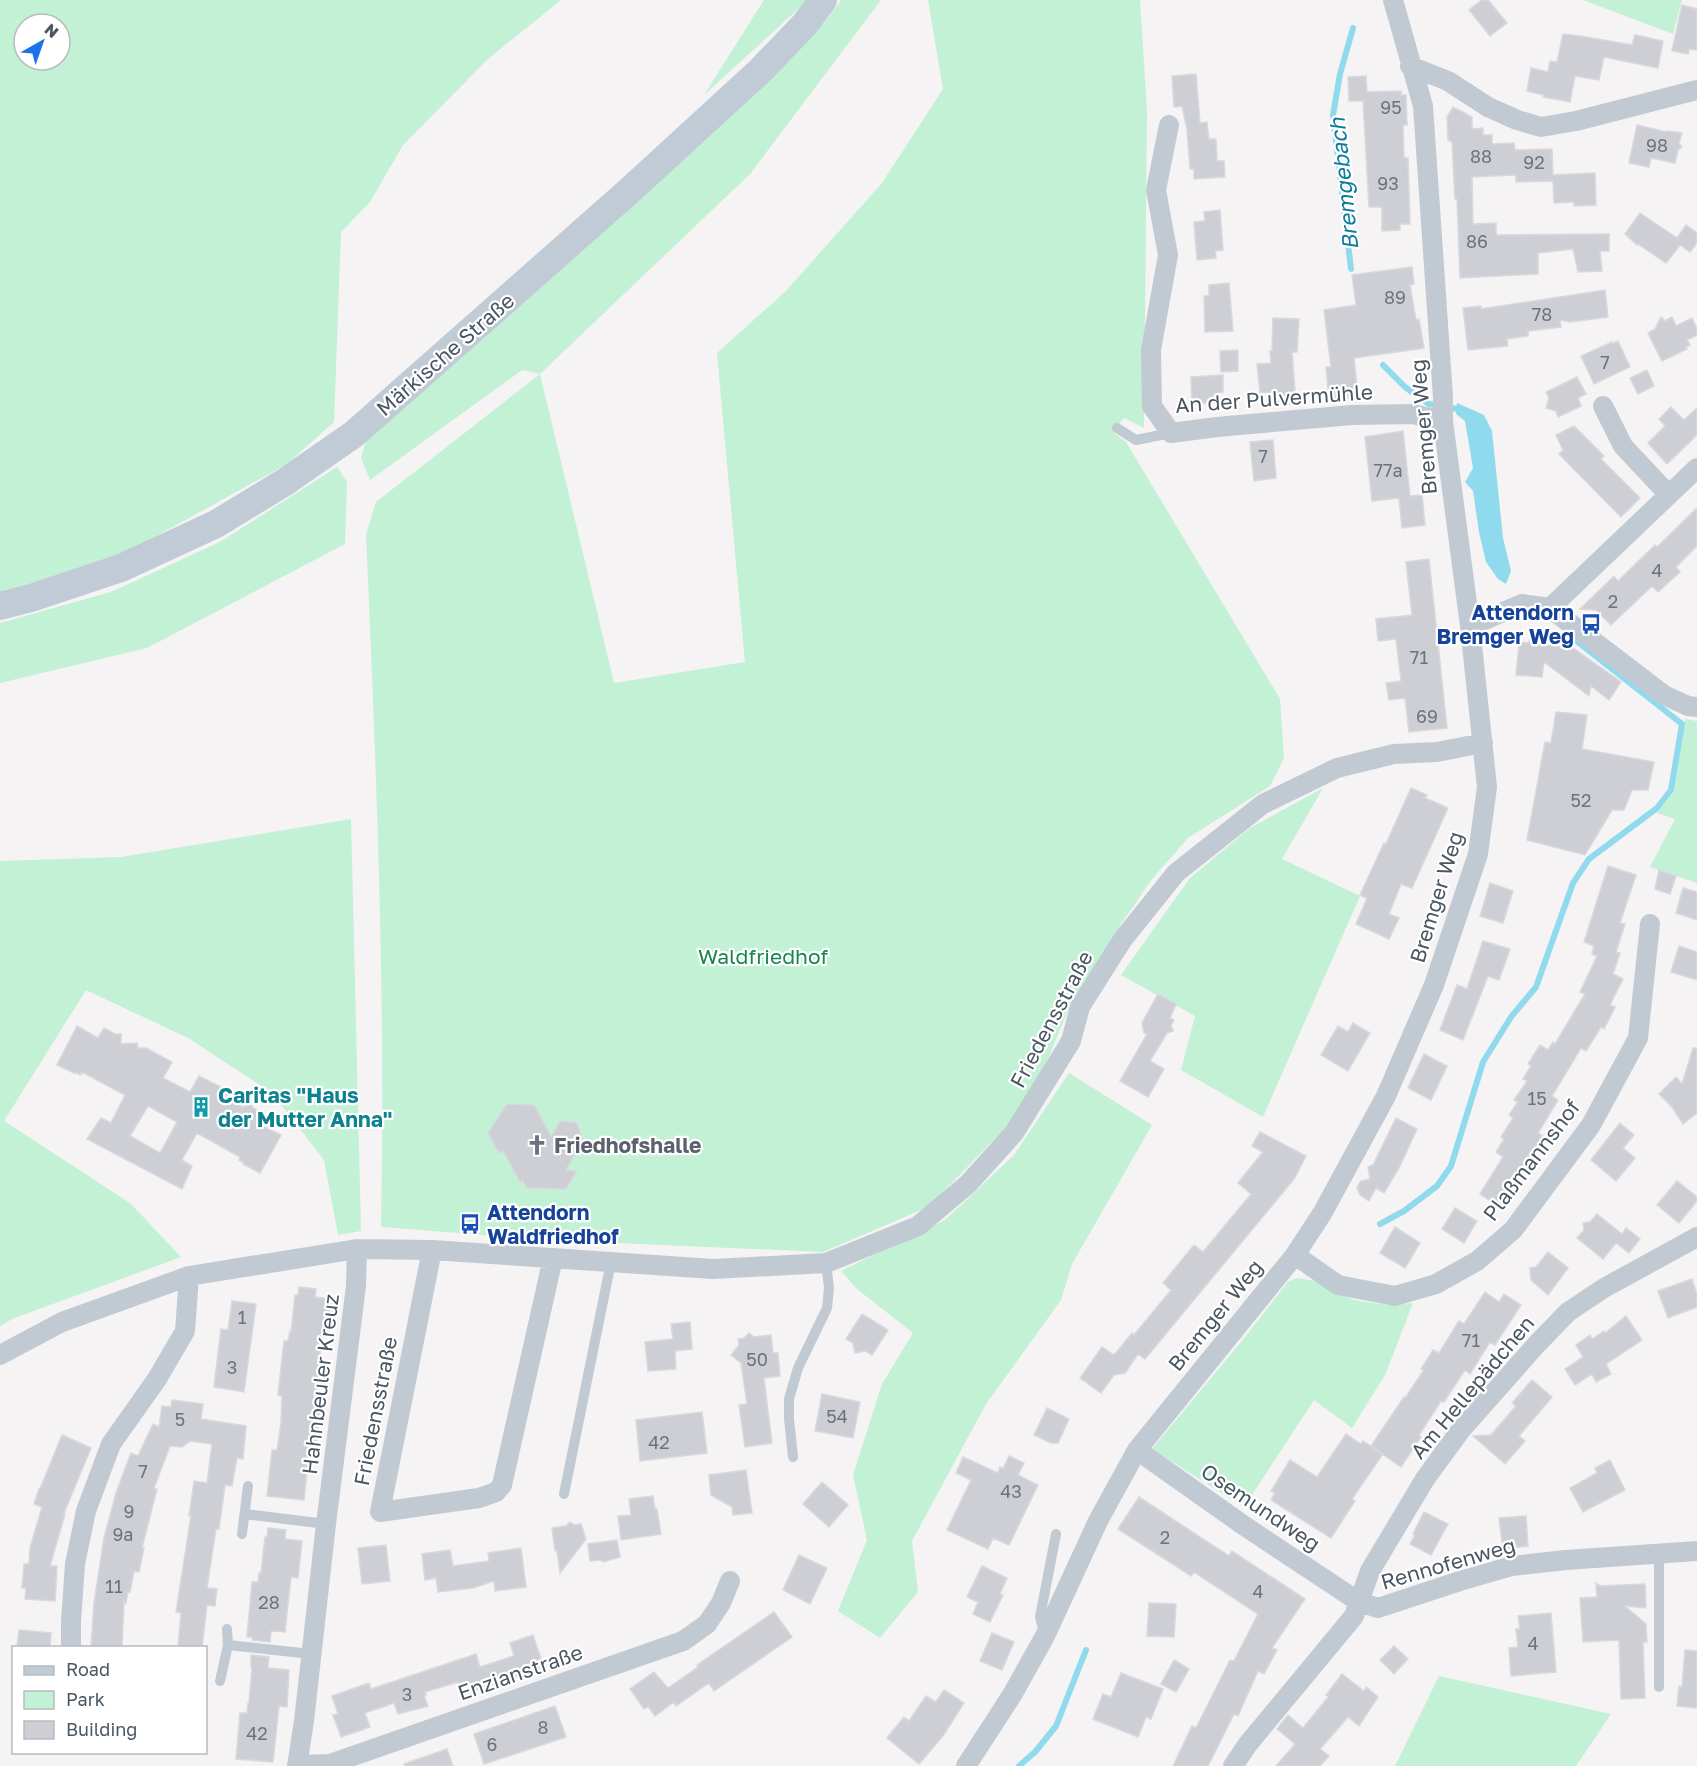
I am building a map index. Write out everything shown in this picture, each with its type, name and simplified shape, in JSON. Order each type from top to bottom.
[{"type":"main road","name":"Märkische Straße","points":[[0,606],[121,568],[216,524],[285,482],[354,434],[628,192],[736,93],[805,24],[823,0]]},
{"type":"street","name":"Bremger Weg","points":[[966,1766],[1012,1695],[1045,1636],[1098,1521],[1137,1450],[1295,1255],[1323,1212],[1386,1096],[1434,985],[1478,854],[1487,787],[1443,410],[1423,106],[1393,0]]},
{"type":"street","points":[[1410,66],[1448,81],[1488,107],[1517,120],[1541,127],[1576,121],[1697,90]]},
{"type":"street","name":"An der Pulvermühle","points":[[1169,125],[1156,190],[1168,255],[1151,350],[1152,406],[1170,433],[1352,415],[1413,414],[1443,410]]},
{"type":"street","points":[[1603,406],[1623,446],[1669,495]]},
{"type":"street","points":[[1550,608],[1697,468]]},
{"type":"street","points":[[1470,626],[1522,604],[1550,608],[1664,695],[1688,706],[1697,707]]},
{"type":"street","name":"Friedensstraße","points":[[0,1355],[62,1322],[189,1276],[357,1249],[432,1250],[713,1269],[826,1263],[918,1226],[968,1184],[1014,1133],[1071,1041],[1080,1006],[1123,939],[1176,873],[1263,804],[1337,768],[1394,754],[1437,752],[1483,743]]},
{"type":"street","name":"Plaßmannshof","points":[[1295,1255],[1338,1285],[1395,1296],[1436,1284],[1477,1261],[1513,1230],[1591,1125],[1638,1038],[1650,924]]},
{"type":"street","name":"Am Hellepädchen","points":[[1233,1766],[1248,1744],[1353,1616],[1370,1571],[1425,1479],[1460,1431],[1568,1312],[1604,1287],[1697,1238]]},
{"type":"street","name":"Hahnbeuler Kreuz","points":[[297,1765],[356,1286],[357,1249]]},
{"type":"street","name":"Friedensstraße","points":[[432,1250],[380,1512],[479,1498],[496,1492],[502,1485],[553,1258]]},
{"type":"street","points":[[71,1646],[75,1564],[86,1511],[111,1444],[157,1379],[185,1331],[189,1276]]},
{"type":"street","name":"Osemundweg","points":[[1137,1450],[1243,1525],[1359,1602]]},
{"type":"street","name":"Rennofenweg","points":[[1359,1602],[1378,1608],[1512,1566],[1697,1551]]},
{"type":"street","name":"Enzianstraße","points":[[297,1765],[330,1764],[683,1641],[707,1624],[722,1603],[729,1581]]},
{"type":"lane","points":[[1117,428],[1136,440],[1170,433]]},
{"type":"lane","points":[[564,1494],[611,1262]]},
{"type":"lane","points":[[793,1457],[789,1399],[798,1368],[827,1308],[829,1288],[826,1263]]},
{"type":"lane","points":[[242,1534],[248,1486]]},
{"type":"lane","points":[[245,1514],[326,1524]]},
{"type":"lane","points":[[1045,1636],[1040,1617],[1056,1534]]},
{"type":"lane","points":[[1659,1555],[1659,1687]]},
{"type":"lane","points":[[220,1682],[228,1645],[227,1629]]},
{"type":"lane","points":[[228,1645],[311,1654]]},
{"type":"green space","points":[[0,0],[561,0],[489,58],[403,145],[370,202],[341,232],[334,422],[287,464],[120,556],[0,593]]},
{"type":"green space","points":[[764,0],[808,0],[704,95]]},
{"type":"green space","points":[[841,0],[881,0],[750,174],[540,374],[522,370],[370,480],[361,458],[367,438],[786,62],[827,19]]},
{"type":"green space","name":"Waldfriedhof","points":[[928,0],[1140,0],[1147,110],[1144,428],[1124,418],[1113,432],[1126,442],[1280,699],[1284,758],[1270,786],[1188,838],[1152,879],[1119,927],[1067,1013],[1029,1104],[928,1207],[823,1252],[549,1240],[381,1227],[381,967],[366,534],[376,502],[540,374],[614,683],[745,662],[717,353],[785,292],[882,183],[943,89]]},
{"type":"green space","points":[[1583,0],[1682,0],[1673,34]]},
{"type":"green space","points":[[337,467],[347,482],[345,544],[147,648],[0,683],[0,623],[111,592],[220,542]]},
{"type":"green space","points":[[1685,719],[1697,721],[1697,883],[1650,867],[1675,819],[1657,813],[1674,792]]},
{"type":"green space","points":[[1323,788],[1282,859],[1360,896],[1263,1117],[1181,1070],[1195,1016],[1121,975],[1190,878],[1250,828]]},
{"type":"green space","points":[[351,819],[361,1231],[338,1235],[324,1160],[272,1093],[188,1038],[86,990],[4,1121],[130,1203],[181,1257],[12,1319],[0,1326],[0,861],[121,857]]},
{"type":"green space","points":[[1069,1073],[1152,1125],[1072,1264],[1061,1300],[986,1404],[912,1541],[918,1592],[880,1638],[838,1611],[867,1540],[853,1475],[882,1384],[913,1333],[857,1289],[841,1271],[945,1220],[1014,1155]]},
{"type":"green space","points":[[1297,1278],[1316,1281],[1354,1300],[1387,1305],[1413,1303],[1385,1375],[1352,1428],[1314,1400],[1244,1507],[1152,1449],[1288,1282]]},
{"type":"green space","points":[[1439,1676],[1611,1714],[1576,1766],[1395,1766]]},
{"type":"water","points":[[1457,403],[1484,415],[1492,431],[1503,538],[1511,571],[1506,584],[1498,579],[1486,562],[1473,491],[1465,482],[1473,468],[1465,421],[1456,414]]},
{"type":"building","points":[[1482,0],[1488,0],[1507,23],[1490,36],[1469,10]]},
{"type":"building","points":[[1682,5],[1697,9],[1697,50],[1689,49],[1688,54],[1672,51]]},
{"type":"building","points":[[1563,34],[1632,45],[1635,35],[1663,41],[1658,68],[1604,57],[1599,80],[1575,76],[1570,102],[1543,97],[1544,95],[1527,91],[1531,68],[1548,72],[1550,61],[1557,62]]},
{"type":"building","points":[[1196,74],[1200,123],[1207,122],[1209,139],[1216,139],[1217,161],[1224,161],[1225,177],[1194,179],[1194,169],[1190,169],[1187,129],[1182,106],[1174,107],[1172,76]]},
{"type":"building","points":[[1366,76],[1367,92],[1401,91],[1401,95],[1406,95],[1407,125],[1403,125],[1404,158],[1408,158],[1410,224],[1400,224],[1400,230],[1382,231],[1382,207],[1369,207],[1363,101],[1349,101],[1348,77]]},
{"type":"building","points":[[1453,107],[1472,117],[1472,129],[1483,128],[1483,135],[1492,135],[1492,144],[1514,143],[1515,150],[1552,149],[1553,175],[1595,173],[1596,205],[1574,206],[1574,202],[1554,203],[1553,181],[1516,182],[1516,175],[1472,177],[1473,224],[1496,223],[1496,235],[1609,234],[1609,251],[1600,251],[1602,271],[1578,272],[1573,249],[1538,253],[1538,274],[1460,278],[1457,199],[1455,199],[1452,142],[1448,140],[1447,117]]},
{"type":"building","points":[[1637,125],[1666,132],[1682,133],[1679,143],[1682,147],[1678,150],[1675,163],[1651,158],[1649,167],[1629,163]]},
{"type":"building","points":[[1220,210],[1223,250],[1215,251],[1216,258],[1197,260],[1194,222],[1205,221],[1204,212]]},
{"type":"building","points":[[1640,213],[1677,238],[1686,225],[1697,233],[1697,243],[1690,252],[1680,245],[1666,263],[1637,245],[1625,234]]},
{"type":"building","points":[[1412,267],[1414,284],[1410,285],[1424,348],[1354,358],[1358,397],[1329,400],[1326,367],[1331,367],[1324,310],[1356,305],[1352,275]]},
{"type":"building","points":[[1229,283],[1233,331],[1205,332],[1204,296],[1209,296],[1209,285]]},
{"type":"building","points":[[1605,290],[1608,317],[1570,322],[1560,320],[1561,327],[1528,331],[1528,336],[1507,339],[1508,346],[1468,350],[1463,308],[1481,306],[1481,309]]},
{"type":"building","points":[[1661,317],[1665,321],[1672,317],[1676,326],[1692,318],[1697,329],[1697,335],[1687,340],[1690,345],[1686,347],[1687,349],[1662,361],[1648,333],[1655,329]]},
{"type":"building","points":[[1273,318],[1299,319],[1297,352],[1292,352],[1296,404],[1272,405],[1272,392],[1260,393],[1257,364],[1271,363]]},
{"type":"building","points":[[1618,341],[1630,367],[1594,384],[1581,356]]},
{"type":"building","points":[[1238,350],[1238,371],[1221,372],[1220,351]]},
{"type":"building","points":[[1647,370],[1654,386],[1638,394],[1630,378]]},
{"type":"building","points":[[1223,375],[1223,392],[1218,393],[1219,402],[1192,404],[1191,377]]},
{"type":"building","points":[[1577,377],[1586,394],[1578,398],[1581,406],[1558,417],[1556,411],[1546,408],[1549,398],[1546,392]]},
{"type":"building","points":[[1671,407],[1684,420],[1697,408],[1697,435],[1667,464],[1648,443],[1665,426],[1659,419]]},
{"type":"building","points":[[1574,426],[1604,456],[1601,459],[1640,498],[1621,517],[1559,454],[1563,450],[1556,435]]},
{"type":"building","points":[[1403,431],[1410,496],[1422,495],[1425,525],[1402,528],[1399,498],[1372,501],[1365,437]]},
{"type":"building","points":[[1273,440],[1276,478],[1254,481],[1250,442]]},
{"type":"building","points":[[1697,508],[1697,546],[1676,567],[1680,572],[1658,592],[1652,586],[1611,625],[1596,610],[1580,609],[1614,576],[1618,581]]},
{"type":"building","points":[[1429,559],[1447,728],[1409,732],[1405,698],[1389,700],[1386,683],[1401,681],[1396,639],[1378,641],[1376,619],[1412,615],[1406,562]]},
{"type":"building","points":[[1531,629],[1547,631],[1545,645],[1573,648],[1621,682],[1609,700],[1591,686],[1589,696],[1544,662],[1542,677],[1516,675],[1519,644],[1516,642],[1529,643]]},
{"type":"building","points":[[1556,712],[1587,715],[1582,749],[1654,762],[1648,790],[1632,790],[1624,810],[1612,810],[1585,855],[1527,840],[1545,742],[1551,743]]},
{"type":"building","points":[[1411,788],[1427,795],[1425,798],[1448,808],[1412,888],[1401,884],[1389,914],[1399,918],[1389,939],[1356,924],[1367,898],[1360,895]]},
{"type":"building","points":[[1608,866],[1636,875],[1620,923],[1625,924],[1616,952],[1620,953],[1613,974],[1623,979],[1610,1005],[1615,1007],[1604,1029],[1601,1027],[1586,1051],[1581,1048],[1552,1096],[1558,1100],[1538,1133],[1544,1137],[1501,1208],[1480,1194],[1503,1157],[1496,1152],[1504,1139],[1501,1137],[1513,1118],[1509,1115],[1518,1102],[1514,1100],[1527,1081],[1523,1079],[1531,1066],[1528,1064],[1540,1045],[1548,1050],[1553,1042],[1555,1044],[1585,994],[1580,992],[1597,956],[1592,954],[1594,946],[1584,942]]},
{"type":"building","points":[[1659,870],[1676,876],[1670,894],[1655,889]]},
{"type":"building","points":[[1490,883],[1513,891],[1503,923],[1480,916]]},
{"type":"building","points":[[1683,888],[1697,892],[1697,920],[1676,913]]},
{"type":"building","points":[[1483,941],[1510,949],[1499,980],[1488,976],[1463,1040],[1440,1030],[1457,985],[1467,989]]},
{"type":"building","points":[[1679,946],[1697,952],[1697,980],[1671,972]]},
{"type":"building","points":[[1158,994],[1176,1004],[1170,1018],[1174,1020],[1171,1025],[1173,1031],[1167,1033],[1150,1061],[1164,1069],[1148,1097],[1120,1081],[1147,1034],[1144,1033],[1142,1023]]},
{"type":"building","points":[[1353,1023],[1370,1033],[1348,1071],[1321,1055],[1338,1026],[1348,1032]]},
{"type":"building","name":"Caritas \"Haus der Mutter Anna\"","points":[[77,1026],[98,1038],[104,1028],[115,1034],[121,1034],[121,1044],[137,1043],[138,1048],[146,1048],[172,1062],[163,1078],[190,1092],[199,1076],[225,1089],[229,1097],[234,1094],[242,1107],[250,1103],[253,1108],[265,1114],[259,1124],[281,1135],[260,1173],[243,1164],[239,1160],[240,1157],[197,1133],[182,1160],[192,1166],[182,1189],[87,1139],[101,1118],[111,1123],[125,1095],[82,1072],[80,1075],[57,1065]],"holes":[[[148,1106],[177,1122],[160,1153],[130,1136]]]},
{"type":"building","points":[[1693,1048],[1697,1048],[1697,1113],[1683,1124],[1672,1107],[1659,1094],[1676,1077],[1682,1084]]},
{"type":"building","points":[[1424,1054],[1447,1066],[1431,1100],[1408,1088]]},
{"type":"building","name":"Friedhofshalle","points":[[507,1104],[534,1105],[551,1136],[560,1121],[577,1123],[583,1140],[566,1170],[577,1171],[566,1189],[527,1188],[522,1180],[520,1182],[503,1151],[499,1153],[488,1133]]},
{"type":"building","points":[[1396,1118],[1417,1129],[1399,1168],[1384,1193],[1376,1188],[1369,1201],[1360,1195],[1357,1187],[1361,1181],[1370,1179],[1368,1167],[1373,1165]]},
{"type":"building","points":[[1620,1123],[1634,1135],[1623,1148],[1635,1158],[1616,1181],[1591,1160]]},
{"type":"building","points":[[1260,1132],[1306,1156],[1294,1179],[1145,1359],[1138,1354],[1125,1373],[1114,1375],[1101,1393],[1080,1378],[1102,1347],[1114,1355],[1132,1333],[1134,1335],[1171,1290],[1163,1283],[1194,1245],[1203,1252],[1251,1194],[1238,1183],[1263,1152],[1252,1146]]},
{"type":"building","points":[[1677,1181],[1697,1197],[1697,1201],[1679,1223],[1657,1205]]},
{"type":"building","points":[[1455,1208],[1477,1221],[1464,1243],[1442,1229]]},
{"type":"building","points":[[1597,1214],[1622,1234],[1626,1228],[1640,1239],[1629,1253],[1616,1243],[1603,1259],[1577,1238],[1584,1230],[1583,1223],[1590,1222]]},
{"type":"building","points":[[1395,1227],[1420,1243],[1405,1268],[1380,1253]]},
{"type":"building","points":[[1548,1252],[1568,1268],[1548,1295],[1531,1280],[1530,1268],[1536,1267]]},
{"type":"building","points":[[1692,1279],[1697,1294],[1697,1307],[1668,1318],[1658,1291]]},
{"type":"building","points":[[299,1287],[316,1289],[315,1297],[332,1299],[328,1336],[322,1336],[314,1408],[320,1409],[316,1446],[310,1445],[304,1500],[267,1496],[272,1450],[277,1450],[281,1423],[282,1396],[278,1395],[284,1341],[288,1341],[291,1332],[295,1295],[298,1295]]},
{"type":"building","points":[[1485,1292],[1499,1302],[1504,1294],[1521,1305],[1495,1345],[1490,1342],[1470,1374],[1465,1370],[1444,1402],[1441,1401],[1401,1467],[1371,1446],[1424,1370],[1421,1369],[1433,1350],[1439,1353],[1459,1321],[1464,1324]]},
{"type":"building","points":[[232,1301],[256,1304],[244,1392],[214,1387],[221,1329],[228,1330]]},
{"type":"building","points":[[862,1314],[888,1330],[872,1355],[865,1351],[855,1353],[853,1343],[846,1339]]},
{"type":"building","points":[[1626,1316],[1642,1340],[1606,1364],[1611,1374],[1596,1382],[1592,1374],[1575,1385],[1565,1369],[1583,1357],[1576,1345],[1590,1335],[1592,1339],[1604,1331],[1605,1333]]},
{"type":"building","points":[[690,1322],[692,1349],[675,1351],[676,1369],[648,1371],[645,1342],[673,1339],[671,1324]]},
{"type":"building","points":[[749,1333],[754,1337],[771,1335],[773,1353],[778,1353],[780,1376],[764,1378],[772,1443],[745,1447],[739,1405],[747,1404],[741,1363],[731,1355],[739,1345],[738,1339],[744,1338]]},
{"type":"building","points":[[1532,1380],[1552,1397],[1519,1436],[1525,1441],[1505,1464],[1473,1436],[1491,1435],[1516,1406],[1512,1403]]},
{"type":"building","points":[[822,1394],[860,1402],[853,1438],[815,1431]]},
{"type":"building","points":[[172,1400],[203,1404],[201,1419],[246,1426],[243,1459],[237,1458],[232,1486],[225,1485],[219,1529],[216,1529],[207,1588],[217,1589],[215,1606],[207,1605],[202,1646],[178,1646],[181,1613],[176,1612],[194,1481],[207,1483],[212,1444],[190,1441],[182,1447],[170,1446],[154,1488],[157,1489],[142,1548],[144,1548],[139,1572],[134,1571],[130,1592],[128,1591],[126,1603],[124,1602],[122,1646],[91,1646],[94,1603],[104,1538],[116,1493],[131,1453],[138,1456],[153,1424],[159,1427],[162,1406],[171,1407]]},
{"type":"building","points":[[1047,1408],[1069,1419],[1058,1443],[1051,1443],[1034,1435]]},
{"type":"building","points":[[702,1412],[707,1453],[640,1461],[636,1420]]},
{"type":"building","points":[[1346,1434],[1361,1444],[1363,1441],[1383,1454],[1352,1499],[1355,1501],[1331,1538],[1271,1500],[1275,1493],[1271,1491],[1290,1460],[1317,1477]]},
{"type":"building","points":[[62,1435],[91,1448],[64,1513],[50,1566],[57,1566],[55,1601],[25,1599],[26,1588],[22,1588],[24,1564],[29,1564],[30,1548],[42,1507],[34,1504]]},
{"type":"building","points":[[1009,1456],[1024,1463],[1018,1475],[1038,1485],[1009,1545],[993,1538],[988,1549],[947,1530],[971,1480],[956,1473],[963,1457],[998,1473],[1000,1467],[1003,1469]]},
{"type":"building","points":[[1610,1460],[1625,1490],[1583,1512],[1570,1488],[1597,1473],[1595,1468]]},
{"type":"building","points":[[746,1470],[752,1513],[733,1515],[732,1507],[711,1495],[709,1475]]},
{"type":"building","points":[[822,1482],[848,1505],[829,1527],[803,1504]]},
{"type":"building","points":[[653,1496],[661,1534],[621,1540],[618,1516],[631,1515],[629,1499]]},
{"type":"building","points":[[1139,1497],[1229,1556],[1232,1551],[1305,1599],[1272,1648],[1277,1650],[1264,1674],[1258,1671],[1238,1716],[1234,1714],[1208,1766],[1173,1766],[1192,1726],[1196,1728],[1230,1660],[1234,1661],[1258,1614],[1194,1572],[1191,1576],[1118,1529]]},
{"type":"building","points":[[1424,1512],[1448,1524],[1431,1555],[1410,1544]]},
{"type":"building","points":[[1526,1516],[1528,1546],[1503,1549],[1499,1518]]},
{"type":"building","points":[[570,1522],[574,1525],[581,1524],[586,1539],[560,1573],[552,1528],[566,1526]]},
{"type":"building","points":[[268,1528],[286,1530],[285,1539],[302,1541],[298,1578],[291,1577],[285,1632],[271,1631],[270,1642],[252,1640],[252,1637],[247,1637],[252,1582],[258,1582],[259,1573],[261,1573]]},
{"type":"building","points":[[617,1540],[620,1557],[603,1562],[602,1560],[590,1561],[588,1544]]},
{"type":"building","points":[[386,1545],[390,1581],[362,1584],[358,1548]]},
{"type":"building","points":[[521,1548],[526,1587],[495,1591],[494,1581],[473,1588],[438,1592],[436,1578],[425,1580],[422,1554],[450,1550],[453,1566],[489,1561],[488,1553]]},
{"type":"building","points":[[799,1555],[827,1568],[810,1604],[783,1590]]},
{"type":"building","points":[[982,1566],[1007,1578],[1000,1594],[1003,1595],[990,1622],[973,1614],[978,1602],[967,1597]]},
{"type":"building","points":[[1596,1583],[1600,1586],[1645,1584],[1646,1608],[1625,1606],[1646,1624],[1647,1642],[1643,1642],[1645,1698],[1621,1699],[1619,1640],[1583,1642],[1580,1598],[1597,1597]]},
{"type":"building","points":[[1149,1603],[1176,1604],[1174,1637],[1147,1636]]},
{"type":"building","points":[[774,1612],[792,1637],[714,1691],[709,1683],[676,1706],[674,1702],[655,1716],[648,1706],[644,1709],[630,1689],[654,1672],[668,1688]]},
{"type":"building","points":[[1551,1613],[1556,1672],[1511,1676],[1509,1648],[1518,1647],[1516,1629],[1520,1629],[1518,1616]]},
{"type":"building","points":[[19,1630],[51,1633],[50,1646],[17,1646]]},
{"type":"building","points":[[992,1633],[1014,1642],[1002,1670],[980,1661]]},
{"type":"building","points":[[533,1635],[544,1668],[462,1695],[458,1682],[425,1692],[428,1706],[398,1714],[394,1703],[365,1713],[370,1727],[341,1737],[333,1715],[338,1714],[332,1696],[369,1683],[371,1689],[476,1654],[480,1667],[514,1656],[510,1643]]},
{"type":"building","points":[[1394,1646],[1408,1659],[1394,1674],[1380,1660]]},
{"type":"building","points":[[1685,1650],[1697,1651],[1697,1708],[1677,1706],[1679,1686],[1682,1687]]},
{"type":"building","points":[[251,1655],[269,1657],[268,1668],[289,1670],[287,1707],[279,1706],[273,1762],[236,1759],[240,1713],[247,1713],[249,1703]]},
{"type":"building","points":[[1174,1660],[1189,1669],[1176,1692],[1161,1684]]},
{"type":"building","points":[[1121,1673],[1163,1689],[1151,1719],[1146,1717],[1138,1737],[1093,1719],[1103,1694],[1111,1697]]},
{"type":"building","points":[[1342,1674],[1364,1691],[1366,1687],[1378,1697],[1359,1726],[1348,1717],[1320,1749],[1329,1756],[1320,1766],[1276,1766],[1295,1744],[1277,1729],[1288,1715],[1303,1728],[1329,1696],[1326,1695]]},
{"type":"building","points":[[944,1690],[964,1703],[943,1736],[919,1764],[887,1738],[904,1717],[909,1721],[926,1696],[936,1702]]},
{"type":"building","points":[[555,1706],[566,1737],[484,1764],[474,1734]]},
{"type":"building","points":[[447,1749],[453,1766],[405,1766],[404,1764]]},
{"type":"waterway","name":"Bremgebach","points":[[1351,269],[1333,115],[1340,74],[1353,28]]},
{"type":"waterway","name":"Bremgebach","points":[[1383,365],[1405,387],[1429,404],[1457,409]]},
{"type":"waterway","name":"Bremgebach","points":[[1380,1224],[1404,1211],[1437,1186],[1451,1166],[1483,1062],[1511,1017],[1536,987],[1573,883],[1589,859],[1657,808],[1671,790],[1682,724],[1570,636]]},
{"type":"waterway","name":"Bremgebach","points":[[1019,1766],[1035,1752],[1056,1726],[1086,1650]]},
{"type":"place","name":"Attendorn Bremger Weg","points":[[1591,624]]},
{"type":"place","name":"Caritas \"Haus der Mutter Anna\"","points":[[201,1107]]},
{"type":"place","name":"Friedhofshalle","points":[[537,1145]]},
{"type":"place","name":"Attendorn Waldfriedhof","points":[[470,1224]]}]
